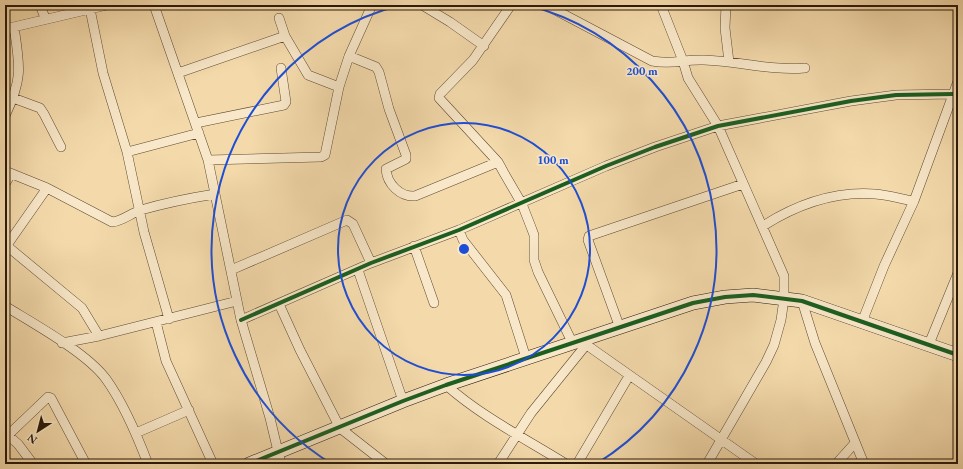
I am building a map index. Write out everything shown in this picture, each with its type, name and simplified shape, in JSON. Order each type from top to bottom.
[{"type":"street","points":[[40,5],[45,18]]},
{"type":"street","points":[[5,116],[13,98],[20,68],[9,28],[45,18],[107,5]]},
{"type":"street","points":[[154,5],[208,160],[237,301],[280,458]]},
{"type":"street","points":[[208,160],[321,157],[327,150],[331,119],[349,56],[372,5]]},
{"type":"street","points":[[422,5],[450,22],[484,46]]},
{"type":"street","points":[[511,5],[484,46],[459,77],[440,94],[439,98],[498,162],[522,204],[534,236],[534,260],[538,272],[580,343],[756,464]]},
{"type":"street","points":[[546,5],[652,61],[666,64],[703,60],[777,69],[806,68]]},
{"type":"street","points":[[661,5],[683,61],[688,78],[718,126],[784,276],[784,299],[781,320],[774,345],[722,440],[706,464]]},
{"type":"street","points":[[726,5],[725,28],[729,62]]},
{"type":"street","points":[[90,9],[103,73],[127,152],[139,211],[169,319]]},
{"type":"street","points":[[279,18],[285,36],[308,75],[339,87]]},
{"type":"street","points":[[178,73],[285,36]]},
{"type":"street","points":[[349,56],[376,67],[379,72],[389,109],[406,155],[406,159],[386,169],[393,188],[405,195],[415,196],[498,162]]},
{"type":"street","points":[[196,122],[284,105],[286,102],[281,68]]},
{"type":"street","points":[[862,322],[884,266],[914,201],[958,81]]},
{"type":"street","points":[[242,320],[371,263],[459,230],[613,164],[718,126],[851,101],[896,95],[953,94]]},
{"type":"street","points":[[13,98],[40,108],[61,147]]},
{"type":"street","points":[[127,152],[199,133]]},
{"type":"street","points":[[5,184],[8,172],[47,188],[112,222],[119,221],[139,211],[188,198],[216,194]]},
{"type":"street","points":[[620,328],[588,240],[589,236],[743,184]]},
{"type":"street","points":[[47,188],[6,247],[82,308],[99,336]]},
{"type":"street","points":[[763,226],[780,215],[819,199],[838,196],[876,194],[914,201]]},
{"type":"street","points":[[231,270],[347,220],[353,224],[371,263]]},
{"type":"street","points":[[459,230],[462,240],[506,295],[526,358]]},
{"type":"street","points":[[414,246],[434,304]]},
{"type":"street","points":[[358,270],[403,401]]},
{"type":"street","points":[[929,344],[958,273]]},
{"type":"street","points":[[249,464],[280,458],[340,428],[403,401],[446,385],[526,358],[580,343],[693,303],[725,297],[753,295],[802,301],[958,355]]},
{"type":"street","points":[[62,342],[99,336],[237,301]]},
{"type":"street","points":[[802,301],[815,342],[838,397],[854,444],[864,464]]},
{"type":"street","points":[[279,304],[300,350],[340,428],[386,464]]},
{"type":"street","points":[[5,306],[62,342],[95,368],[106,379],[136,433],[148,464]]},
{"type":"street","points":[[156,322],[166,361],[213,464]]},
{"type":"street","points":[[498,464],[531,413],[580,343]]},
{"type":"street","points":[[577,464],[629,376]]},
{"type":"street","points":[[446,385],[464,401],[566,464]]},
{"type":"street","points":[[33,464],[6,435],[48,397],[51,398],[86,464]]},
{"type":"street","points":[[136,433],[189,410]]},
{"type":"street","points":[[836,464],[854,444]]},
{"type":"cycle path","points":[[241,320],[371,263],[459,230],[606,166],[655,147],[718,126],[851,101],[896,95],[953,94]]},
{"type":"cycle path","points":[[249,464],[446,385],[693,303],[725,297],[753,295],[802,301],[958,355]]}]
